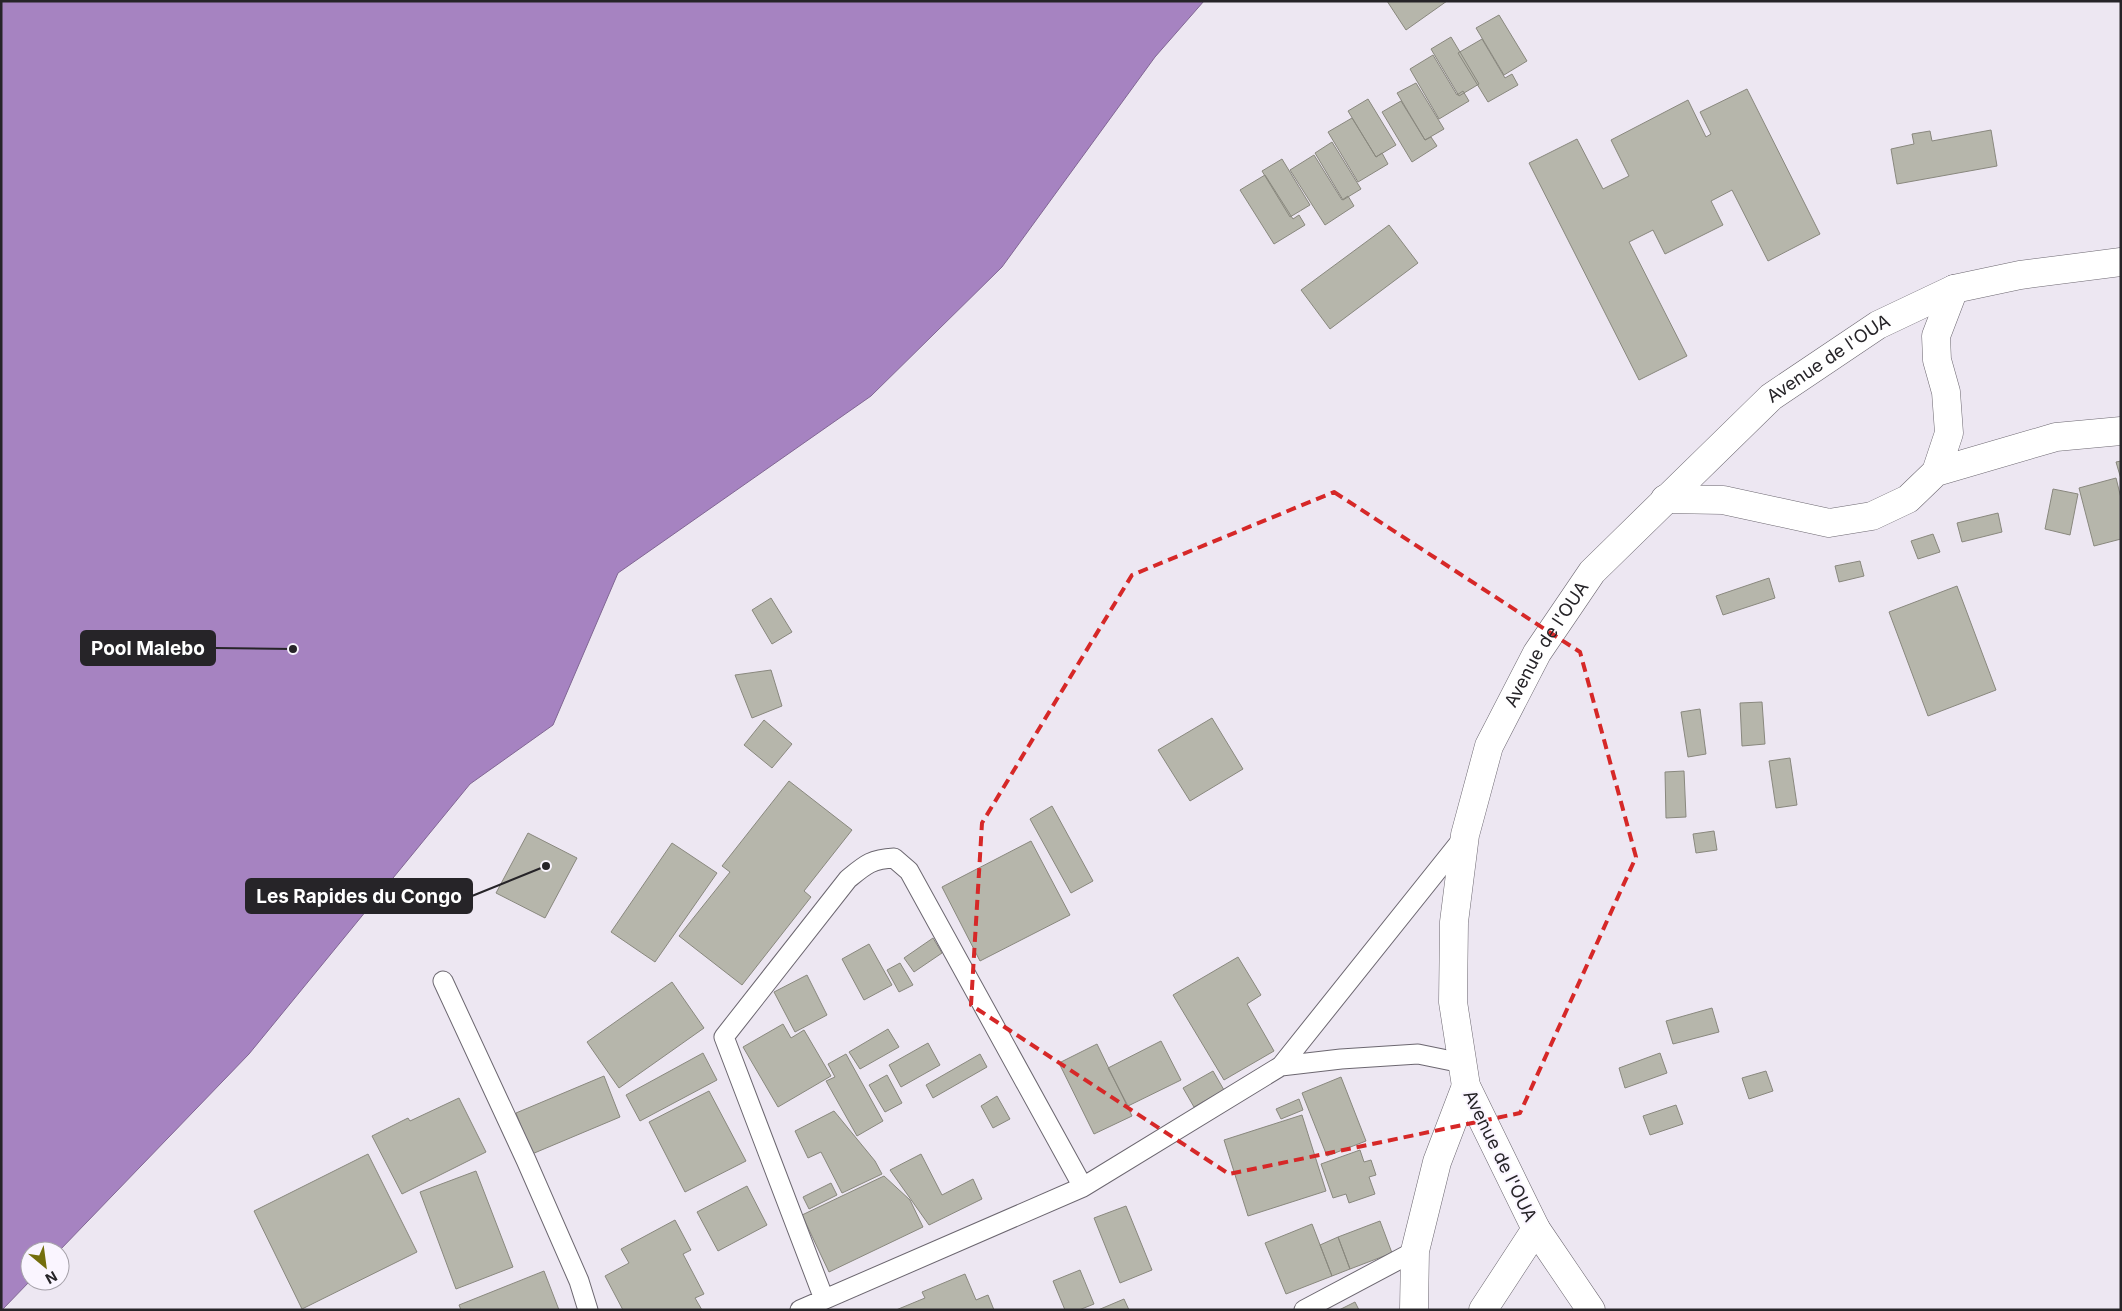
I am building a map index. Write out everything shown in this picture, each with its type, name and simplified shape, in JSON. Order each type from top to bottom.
[{"type":"main road","name":"Avenue de l'OUA","points":[[1591,1310],[1536,1229],[1464,1075],[1453,1002],[1454,922],[1465,835],[1488,746],[1537,653],[1592,572],[1664,499],[1771,397],[1878,325],[1954,290],[2020,275],[2121,262]]},
{"type":"main road","points":[[1664,499],[1723,500],[1829,523],[1872,516],[1908,499],[1936,472],[1949,433],[1946,392],[1937,360],[1936,336],[1954,290]]},
{"type":"main road","points":[[1936,472],[2056,437],[2121,431]]},
{"type":"main road","points":[[1414,1310],[1415,1251],[1436,1162],[1464,1075]]},
{"type":"main road","points":[[1482,1310],[1536,1229]]},
{"type":"lane","points":[[800,1310],[1083,1187],[1280,1066],[1465,835]]},
{"type":"lane","points":[[824,1299],[724,1037],[848,879],[868,862],[894,858],[909,871],[1083,1187]]},
{"type":"lane","points":[[443,981],[526,1160],[579,1281],[588,1310]]},
{"type":"lane","points":[[1280,1066],[1341,1059],[1418,1054],[1464,1075]]},
{"type":"lane","points":[[1304,1310],[1415,1251]]},
{"type":"highlighted area","points":[[1334,492],[1580,652],[1636,857],[1520,1113],[1229,1174],[971,1005],[982,823],[1132,575]]},
{"type":"shaded area","points":[[1,1],[1204,1],[1155,57],[1002,267],[871,396],[618,573],[553,725],[470,784],[249,1054],[69,1241],[20,1241],[20,1291],[2,1310]]},
{"type":"building","points":[[1387,1],[1447,1],[1406,30]]},
{"type":"building","points":[[1499,15],[1527,61],[1504,75],[1476,28]]},
{"type":"building","points":[[1451,37],[1479,84],[1459,96],[1431,49]]},
{"type":"building","points":[[1482,39],[1505,78],[1512,74],[1518,85],[1488,102],[1458,53]]},
{"type":"building","points":[[1433,55],[1457,95],[1463,91],[1469,101],[1439,119],[1410,69]]},
{"type":"building","points":[[1416,83],[1444,129],[1425,140],[1397,93]]},
{"type":"building","points":[[1747,89],[1820,234],[1768,261],[1732,190],[1711,201],[1723,225],[1665,254],[1653,230],[1629,242],[1687,356],[1639,380],[1529,163],[1577,139],[1603,189],[1629,176],[1611,140],[1688,100],[1706,137],[1711,134],[1700,112]]},
{"type":"building","points":[[1368,99],[1396,145],[1376,157],[1348,111]]},
{"type":"building","points":[[1401,101],[1425,140],[1431,137],[1437,146],[1412,162],[1382,112]]},
{"type":"building","points":[[1352,118],[1376,157],[1382,153],[1388,164],[1358,182],[1328,132]]},
{"type":"building","points":[[1991,130],[1997,166],[1897,184],[1891,149],[1914,144],[1912,134],[1930,131],[1932,141]]},
{"type":"building","points":[[1332,142],[1361,189],[1343,200],[1315,153]]},
{"type":"building","points":[[1314,155],[1342,200],[1348,196],[1354,206],[1325,225],[1290,170]]},
{"type":"building","points":[[1282,159],[1310,205],[1290,217],[1262,171]]},
{"type":"building","points":[[1265,175],[1293,219],[1299,215],[1305,225],[1274,244],[1240,190]]},
{"type":"building","points":[[1389,225],[1418,263],[1330,329],[1301,290]]},
{"type":"building","points":[[2121,461],[2121,479],[2116,462]]},
{"type":"building","points":[[2116,478],[2121,498],[2121,539],[2094,546],[2079,488]]},
{"type":"building","points":[[2053,489],[2078,494],[2070,535],[2045,529]]},
{"type":"building","points":[[1998,513],[2002,532],[1962,542],[1957,523]]},
{"type":"building","points":[[1933,534],[1940,552],[1918,559],[1911,541]]},
{"type":"building","points":[[1860,561],[1864,576],[1839,582],[1835,566]]},
{"type":"building","points":[[1769,578],[1775,598],[1723,615],[1716,596]]},
{"type":"building","points":[[1957,586],[1996,690],[1928,716],[1889,612]]},
{"type":"building","points":[[771,598],[792,632],[772,644],[752,610]]},
{"type":"building","points":[[771,670],[782,706],[752,718],[735,675]]},
{"type":"building","points":[[1762,702],[1765,744],[1742,746],[1740,703]]},
{"type":"building","points":[[1700,709],[1706,754],[1688,757],[1681,712]]},
{"type":"building","points":[[1212,718],[1243,769],[1190,801],[1158,750]]},
{"type":"building","points":[[764,720],[792,744],[772,768],[744,745]]},
{"type":"building","points":[[1790,758],[1797,805],[1776,808],[1769,761]]},
{"type":"building","points":[[1684,771],[1686,817],[1666,818],[1665,772]]},
{"type":"building","points":[[789,781],[852,830],[804,891],[811,897],[742,985],[679,936],[730,872],[722,866]]},
{"type":"building","points":[[1052,806],[1093,881],[1071,893],[1030,819]]},
{"type":"building","points":[[1714,831],[1717,850],[1696,853],[1693,834]]},
{"type":"building","points":[[528,833],[577,858],[545,918],[496,893]]},
{"type":"building","points":[[1031,841],[1070,915],[980,961],[942,887]]},
{"type":"building","points":[[672,843],[717,873],[655,962],[611,932]]},
{"type":"building","points":[[933,938],[942,953],[914,972],[904,958]]},
{"type":"building","points":[[869,944],[892,985],[864,1000],[842,959]]},
{"type":"building","points":[[1238,957],[1261,995],[1247,1004],[1274,1051],[1224,1080],[1173,995]]},
{"type":"building","points":[[900,963],[913,985],[899,992],[887,970]]},
{"type":"building","points":[[807,975],[827,1015],[795,1032],[774,992]]},
{"type":"building","points":[[672,982],[704,1028],[619,1088],[587,1042]]},
{"type":"building","points":[[1712,1008],[1719,1032],[1673,1044],[1666,1021]]},
{"type":"building","points":[[783,1024],[791,1038],[804,1030],[831,1076],[778,1107],[743,1047]]},
{"type":"building","points":[[888,1029],[899,1047],[860,1069],[849,1052]]},
{"type":"building","points":[[1161,1041],[1181,1080],[1128,1106],[1108,1068]]},
{"type":"building","points":[[928,1043],[940,1065],[901,1087],[889,1065]]},
{"type":"building","points":[[1097,1044],[1132,1116],[1094,1134],[1059,1063]]},
{"type":"building","points":[[703,1053],[717,1080],[640,1121],[626,1095]]},
{"type":"building","points":[[1660,1053],[1667,1073],[1625,1088],[1619,1068]]},
{"type":"building","points":[[846,1054],[883,1121],[857,1136],[826,1081],[835,1077],[828,1064]]},
{"type":"building","points":[[980,1054],[987,1067],[933,1098],[926,1085]]},
{"type":"building","points":[[1213,1071],[1224,1090],[1194,1107],[1183,1088]]},
{"type":"building","points":[[1766,1071],[1773,1091],[1749,1099],[1742,1078]]},
{"type":"building","points":[[887,1075],[902,1103],[885,1112],[869,1085]]},
{"type":"building","points":[[604,1076],[620,1117],[532,1154],[516,1113]]},
{"type":"building","points":[[1341,1077],[1366,1141],[1327,1156],[1302,1093]]},
{"type":"building","points":[[709,1091],[746,1161],[685,1192],[649,1122]]},
{"type":"building","points":[[997,1096],[1010,1119],[993,1128],[981,1106]]},
{"type":"building","points":[[459,1098],[486,1152],[402,1194],[372,1136],[408,1118],[410,1121]]},
{"type":"building","points":[[1299,1099],[1303,1110],[1281,1119],[1276,1109]]},
{"type":"building","points":[[1676,1105],[1683,1124],[1650,1135],[1643,1116]]},
{"type":"building","points":[[834,1111],[875,1161],[882,1174],[842,1193],[821,1152],[808,1158],[795,1131]]},
{"type":"building","points":[[1302,1115],[1326,1191],[1248,1216],[1224,1140]]},
{"type":"building","points":[[1360,1150],[1364,1162],[1371,1160],[1376,1175],[1369,1177],[1375,1194],[1349,1203],[1346,1194],[1333,1198],[1321,1164]]},
{"type":"building","points":[[368,1154],[417,1252],[302,1309],[254,1211]]},
{"type":"building","points":[[921,1154],[942,1195],[973,1179],[982,1199],[929,1225],[890,1170]]},
{"type":"building","points":[[476,1171],[513,1267],[456,1289],[420,1192]]},
{"type":"building","points":[[884,1176],[910,1200],[923,1227],[829,1272],[802,1215]]},
{"type":"building","points":[[831,1183],[837,1195],[809,1209],[803,1197]]},
{"type":"building","points":[[747,1186],[767,1225],[718,1251],[697,1212]]},
{"type":"building","points":[[1126,1206],[1152,1270],[1120,1283],[1094,1218]]},
{"type":"building","points":[[675,1220],[691,1250],[683,1254],[704,1294],[695,1298],[702,1310],[623,1310],[605,1276],[629,1263],[621,1249]]},
{"type":"building","points":[[1380,1221],[1392,1253],[1350,1269],[1338,1237]]},
{"type":"building","points":[[1312,1224],[1332,1276],[1286,1294],[1265,1243]]},
{"type":"building","points":[[1338,1237],[1350,1269],[1332,1276],[1320,1245]]},
{"type":"building","points":[[1080,1270],[1094,1304],[1079,1310],[1065,1310],[1053,1281]]},
{"type":"building","points":[[544,1271],[559,1310],[461,1310],[459,1305]]},
{"type":"building","points":[[965,1274],[976,1300],[988,1295],[994,1310],[896,1310],[925,1298],[922,1292]]},
{"type":"building","points":[[1124,1299],[1129,1310],[1098,1310]]},
{"type":"building","points":[[1355,1302],[1359,1310],[1339,1310]]},
{"type":"place","name":"Pool Malebo","points":[[293,649]]},
{"type":"place","name":"Les Rapides du Congo","points":[[546,866]]}]
